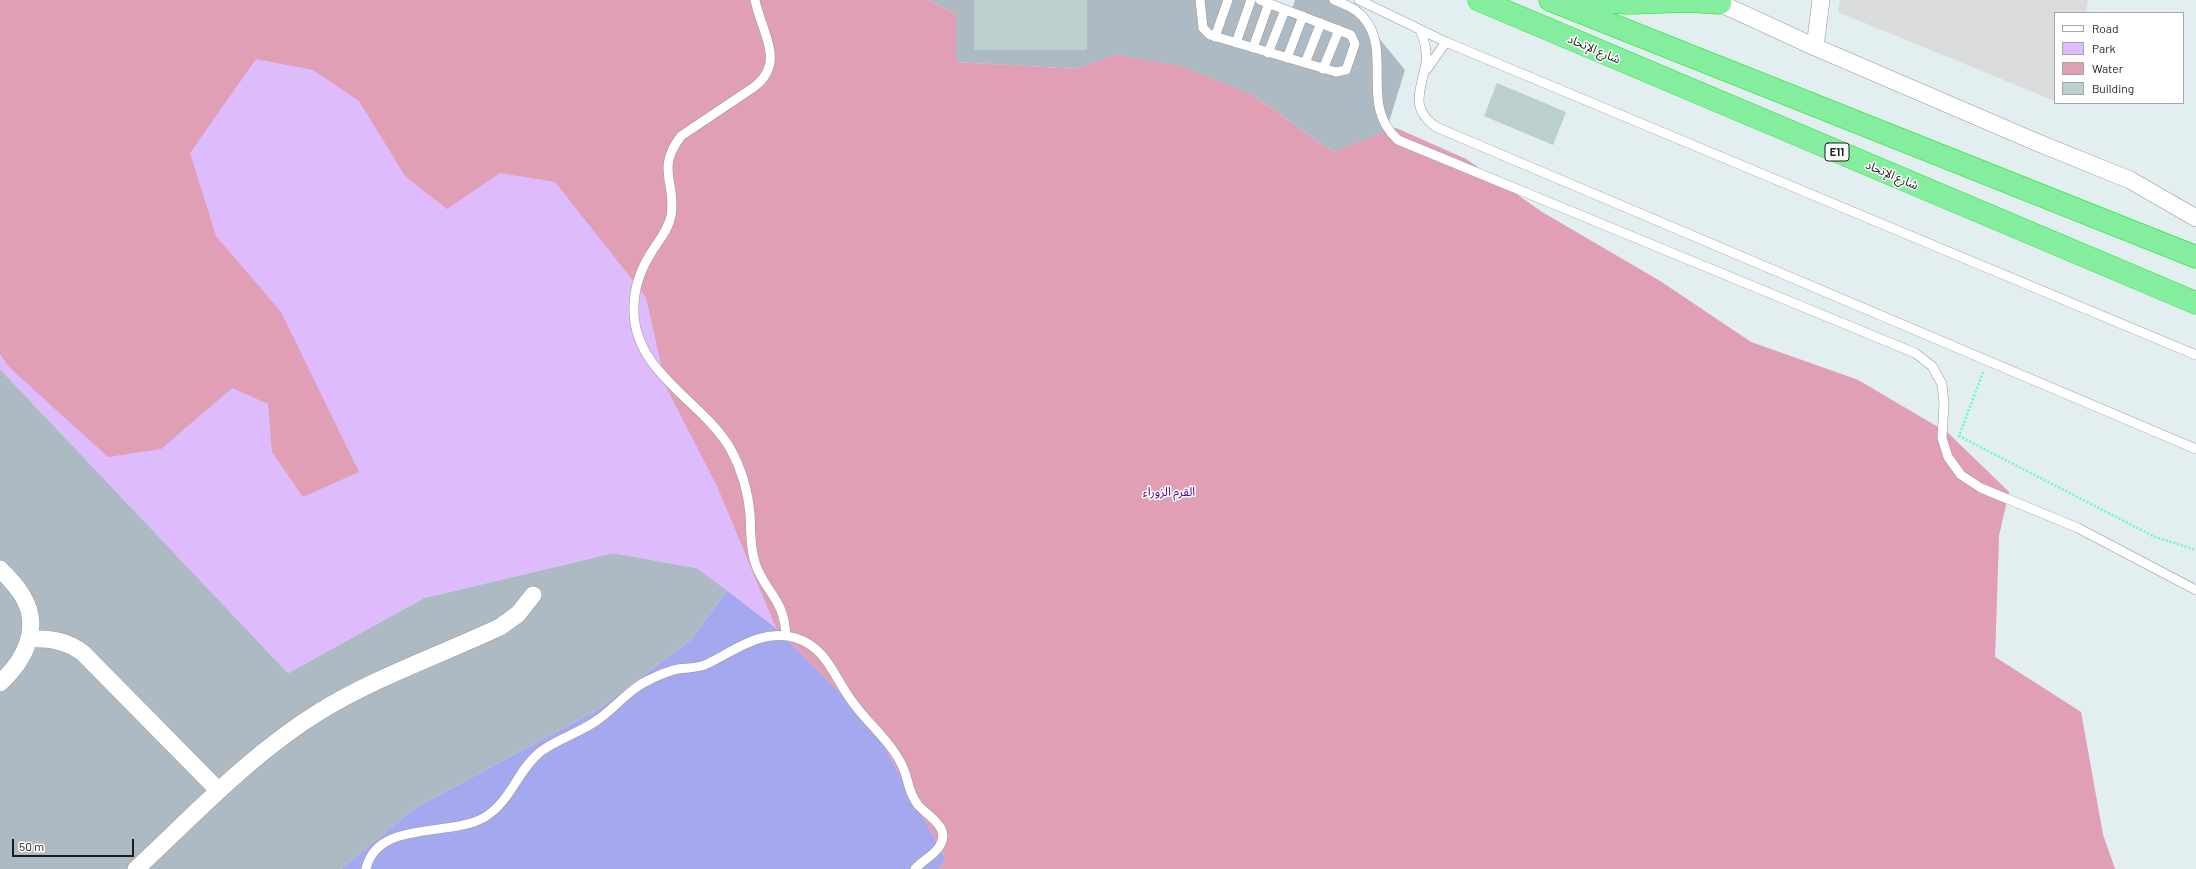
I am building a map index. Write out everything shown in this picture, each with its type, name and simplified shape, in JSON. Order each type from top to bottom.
[{"type":"highway","name":"شارع الإتحاد","points":[[1479,0],[2196,303]]},
{"type":"highway","points":[[1551,0],[1631,3],[1688,1],[1716,2]]},
{"type":"highway","points":[[1551,0],[2196,257]]},
{"type":"street","points":[[1815,47],[1821,0]]},
{"type":"street","points":[[1716,2],[1815,47],[2036,142],[2130,180],[2196,218]]},
{"type":"street","points":[[0,569],[18,588],[28,606],[31,625],[30,639],[20,660],[0,683]]},
{"type":"street","points":[[136,869],[266,749],[319,712],[386,676],[500,627],[518,614],[533,595]]},
{"type":"street","points":[[30,639],[52,639],[63,642],[83,654],[219,791]]},
{"type":"lane","points":[[755,0],[757,13],[770,50],[769,71],[763,81],[681,136],[672,147],[667,168],[672,204],[670,217],[666,231],[651,253],[639,276],[635,289],[634,316],[640,342],[654,366],[709,420],[730,449],[744,482],[755,561],[763,580],[778,601],[784,619],[786,636]]},
{"type":"lane","points":[[1200,0],[1202,22],[1206,32],[1215,37],[1339,73],[1348,67],[1355,41],[1351,35],[1260,0]]},
{"type":"lane","points":[[1202,22],[1208,0]]},
{"type":"lane","points":[[1215,37],[1228,0]]},
{"type":"lane","points":[[1236,43],[1251,0]]},
{"type":"lane","points":[[1334,0],[1354,9],[1362,16],[1372,31],[1376,42],[1379,111],[1385,127],[1398,140],[1915,353],[1932,366],[1942,384],[1944,404],[1942,438],[1948,457],[1961,475],[1981,488],[2078,528],[2196,590]]},
{"type":"lane","points":[[1359,0],[1421,32],[2196,355]]},
{"type":"lane","points":[[1253,48],[1269,4]]},
{"type":"lane","points":[[1268,53],[1285,10]]},
{"type":"lane","points":[[1287,58],[1303,16]]},
{"type":"lane","points":[[1305,63],[1321,23]]},
{"type":"lane","points":[[1323,69],[1339,30]]},
{"type":"lane","points":[[1421,32],[1426,44],[1426,61],[1419,96],[1419,109],[1425,119],[1436,126],[2196,449]]},
{"type":"lane","points":[[1423,77],[1431,61],[1446,42]]},
{"type":"lane","points":[[366,869],[372,854],[382,844],[393,837],[456,828],[472,824],[486,816],[509,795],[523,770],[540,752],[595,722],[636,688],[649,680],[678,669],[700,667],[746,642],[761,638],[786,636],[807,643],[825,656],[858,709],[897,754],[903,765],[912,795],[917,804],[938,822],[942,830],[942,839],[939,847],[915,869]]},
{"type":"path","points":[[1988,361],[1958,436],[2155,537],[2196,550]]},
{"type":"shaded area","points":[[928,0],[1266,0],[1266,5],[1290,16],[1295,0],[1328,0],[1355,9],[1405,70],[1384,138],[1333,152],[1251,94],[1091,65],[1075,69],[955,62],[956,14]]},
{"type":"shaded area","points":[[1840,0],[2088,0],[2086,12],[2054,12],[2054,101],[1838,12]]},
{"type":"shaded area","points":[[0,369],[288,673],[424,598],[613,553],[697,568],[727,590],[693,638],[599,709],[415,808],[341,869],[0,869]]},
{"type":"shaded area","points":[[727,590],[776,628],[873,726],[946,859],[939,869],[341,869],[415,808],[599,709],[693,638]]},
{"type":"green space","name":"القرم الزوراء","points":[[0,0],[928,0],[956,14],[956,62],[1075,69],[1116,55],[1180,66],[1251,94],[1333,152],[1396,128],[1466,159],[1542,212],[1660,281],[1751,342],[1858,380],[1948,433],[2009,492],[1999,535],[1995,657],[2081,712],[2103,835],[2115,869],[939,869],[946,859],[873,726],[776,628],[697,568],[613,553],[424,598],[288,673],[0,369]]},
{"type":"water","name":"القرم الزوراء","points":[[0,0],[928,0],[956,14],[956,62],[1075,69],[1116,55],[1180,66],[1251,94],[1333,152],[1396,128],[1466,159],[1542,212],[1660,281],[1751,342],[1858,380],[1948,433],[2009,492],[1999,535],[1995,657],[2081,712],[2103,835],[2115,869],[939,869],[946,859],[873,726],[776,628],[717,486],[666,387],[646,297],[555,182],[500,173],[447,209],[405,176],[359,101],[313,70],[256,59],[190,153],[216,236],[281,312],[359,472],[303,497],[272,452],[268,404],[232,388],[161,449],[108,457],[9,367],[0,354]]},
{"type":"building","points":[[974,0],[1087,0],[1087,50],[974,50]]},
{"type":"building","points":[[1497,83],[1566,112],[1553,145],[1484,116]]}]
